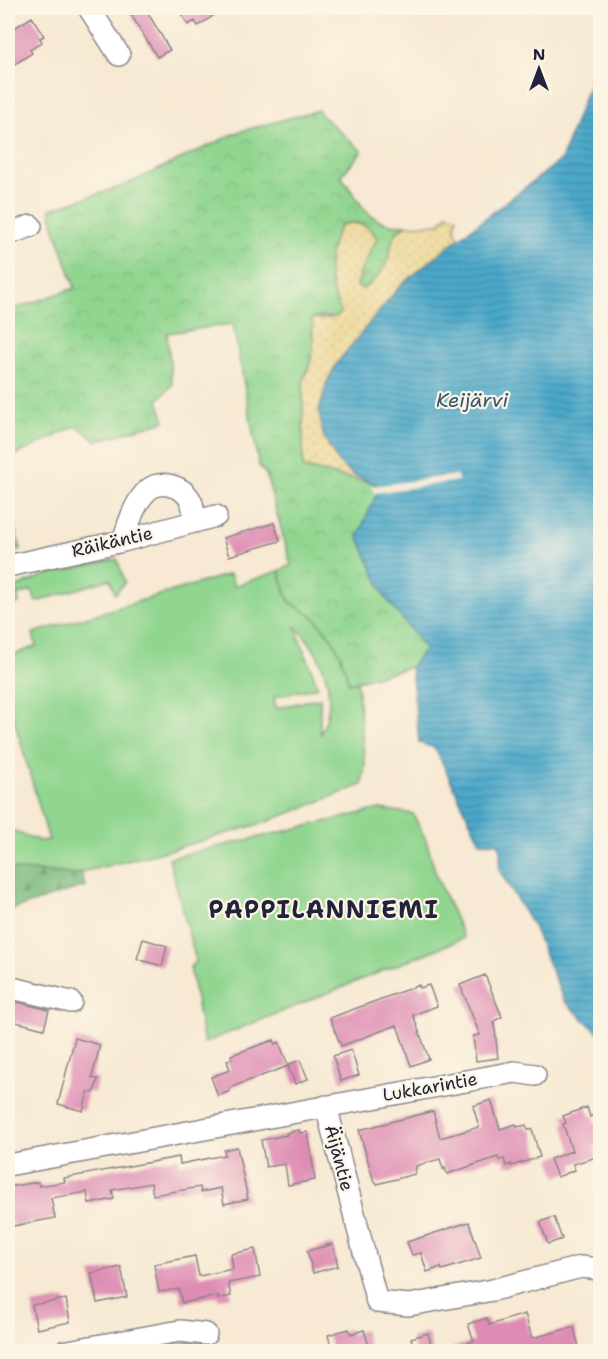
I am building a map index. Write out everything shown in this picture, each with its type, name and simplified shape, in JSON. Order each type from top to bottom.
[{"type":"street","points":[[89,8],[119,55]]},
{"type":"street","points":[[8,234],[31,226]]},
{"type":"street","points":[[123,541],[139,500],[151,488],[165,484],[189,497],[194,509],[194,522]]},
{"type":"street","name":"Räikäntie","points":[[8,566],[123,541],[216,516]]},
{"type":"street","points":[[8,987],[71,1002]]},
{"type":"street","name":"Lukkarintie","points":[[326,1106],[515,1072],[535,1075]]},
{"type":"street","name":"Äijäntie","points":[[8,1165],[326,1106],[377,1302],[409,1305],[493,1290],[581,1268],[600,1269]]},
{"type":"street","points":[[62,1352],[180,1331],[206,1334]]},
{"type":"green space","points":[[318,110],[362,151],[341,176],[361,205],[367,212],[383,222],[407,225],[395,235],[382,271],[362,289],[357,286],[362,268],[377,239],[367,226],[362,224],[340,225],[331,248],[329,269],[332,290],[341,313],[336,317],[312,318],[313,346],[311,360],[303,382],[303,468],[376,484],[377,493],[358,536],[385,597],[425,648],[411,667],[349,683],[341,656],[331,637],[315,618],[289,601],[279,571],[291,565],[266,474],[259,466],[233,324],[167,333],[172,385],[158,400],[165,421],[97,441],[76,426],[8,459],[8,311],[75,288],[50,209],[123,186],[238,132]]},
{"type":"green space","points":[[8,508],[21,549],[8,553]]},
{"type":"green space","points":[[117,559],[125,582],[115,594],[110,579],[36,602],[32,591],[17,595],[19,603],[11,605],[13,612],[8,614],[8,591],[45,575]]},
{"type":"green space","points":[[279,571],[289,601],[315,618],[331,637],[341,656],[349,683],[357,681],[365,766],[362,785],[266,822],[170,850],[74,874],[8,869],[8,829],[40,841],[49,840],[8,699],[8,657],[36,646],[33,633],[230,574],[234,586]],"holes":[[[295,626],[305,637],[321,663],[329,691],[329,706],[320,735],[320,698],[276,708],[274,697],[318,687]]]},
{"type":"green space","points":[[380,809],[413,814],[426,840],[437,878],[464,938],[204,1043],[190,967],[196,961],[169,858]]},
{"type":"green space","points":[[8,869],[74,874],[81,872],[85,886],[8,911]]},
{"type":"green space","points":[[203,1339],[206,1351],[121,1352]]},
{"type":"sand","points":[[448,214],[457,217],[455,229],[459,238],[400,286],[337,363],[327,382],[333,452],[341,464],[351,472],[376,484],[303,468],[303,382],[311,360],[313,346],[312,318],[331,318],[341,313],[332,290],[329,269],[331,248],[340,225],[357,223],[371,230],[377,239],[372,250],[381,270],[388,259],[392,239],[397,230],[407,225],[439,224]]},
{"type":"water","name":"Keijärvi","points":[[600,54],[600,1034],[564,1001],[533,926],[499,870],[501,850],[498,843],[480,842],[435,748],[419,743],[411,667],[425,648],[385,597],[358,536],[377,493],[376,484],[353,475],[338,462],[323,435],[319,411],[327,382],[337,363],[400,286],[561,160]]},
{"type":"pier","points":[[457,475],[458,481],[374,493],[373,486]]},
{"type":"building","points":[[127,8],[145,8],[170,50],[157,57]]},
{"type":"building","points":[[178,8],[219,8],[211,12],[213,16],[198,26],[195,21],[188,25]]},
{"type":"building","points":[[32,17],[44,36],[40,38],[42,42],[30,50],[32,53],[15,64],[13,60],[8,63],[8,32]]},
{"type":"building","points":[[274,523],[280,541],[229,556],[223,538]]},
{"type":"building","points":[[143,939],[167,946],[162,966],[137,959]]},
{"type":"building","points":[[485,975],[502,1017],[494,1021],[498,1058],[476,1061],[473,1036],[480,1035],[460,985]]},
{"type":"building","points":[[419,985],[420,988],[429,985],[437,1006],[413,1015],[429,1059],[411,1066],[397,1025],[341,1046],[330,1018]]},
{"type":"building","points":[[8,1000],[49,1010],[44,1029],[8,1020]]},
{"type":"building","points":[[75,1038],[100,1045],[92,1078],[98,1079],[94,1093],[88,1092],[83,1111],[58,1104]]},
{"type":"building","points":[[274,1040],[275,1044],[279,1042],[288,1065],[300,1060],[308,1079],[295,1084],[288,1066],[229,1088],[230,1091],[218,1096],[211,1077],[230,1070],[227,1061],[232,1059],[231,1055]]},
{"type":"building","points":[[351,1050],[359,1075],[341,1081],[333,1056]]},
{"type":"building","points":[[491,1100],[500,1129],[516,1124],[517,1127],[526,1125],[528,1130],[532,1129],[540,1157],[506,1166],[504,1159],[499,1160],[498,1157],[447,1174],[440,1159],[416,1166],[415,1174],[377,1184],[374,1182],[359,1130],[433,1111],[440,1138],[479,1127],[473,1106]]},
{"type":"building","points":[[587,1107],[590,1117],[593,1115],[598,1130],[595,1131],[600,1146],[594,1148],[597,1157],[573,1164],[575,1170],[557,1177],[550,1159],[572,1151],[563,1124],[566,1123],[563,1116]]},
{"type":"building","points":[[299,1130],[300,1133],[308,1132],[315,1180],[288,1185],[285,1164],[266,1167],[261,1140]]},
{"type":"building","points":[[237,1147],[248,1199],[224,1204],[221,1188],[201,1192],[200,1187],[153,1195],[151,1183],[112,1190],[114,1199],[89,1204],[87,1192],[51,1198],[55,1218],[13,1226],[12,1221],[8,1222],[8,1187],[38,1182],[39,1186],[65,1182],[64,1178],[179,1157],[180,1164],[225,1155],[224,1150]]},
{"type":"building","points":[[554,1217],[562,1239],[548,1244],[540,1222]]},
{"type":"building","points":[[469,1222],[481,1258],[442,1270],[441,1267],[427,1272],[421,1253],[412,1255],[407,1242]]},
{"type":"building","points":[[333,1244],[338,1266],[313,1273],[307,1251]]},
{"type":"building","points":[[255,1249],[260,1277],[228,1283],[231,1296],[218,1299],[218,1296],[182,1303],[179,1289],[159,1292],[154,1264],[195,1256],[199,1276],[233,1269],[231,1254]]},
{"type":"building","points":[[121,1267],[127,1297],[97,1303],[91,1273]]},
{"type":"building","points":[[66,1299],[70,1322],[37,1329],[32,1305]]},
{"type":"building","points":[[525,1314],[532,1338],[574,1327],[580,1352],[451,1352],[450,1349],[474,1341],[468,1324],[487,1318],[489,1325]]},
{"type":"building","points":[[349,1329],[351,1334],[364,1330],[371,1352],[346,1352],[345,1348],[332,1351],[328,1335]]},
{"type":"building","points":[[428,1333],[433,1352],[415,1352],[411,1338]]},
{"type":"district","name":"PAPPILANNIEMI","points":[[324,910]]}]
